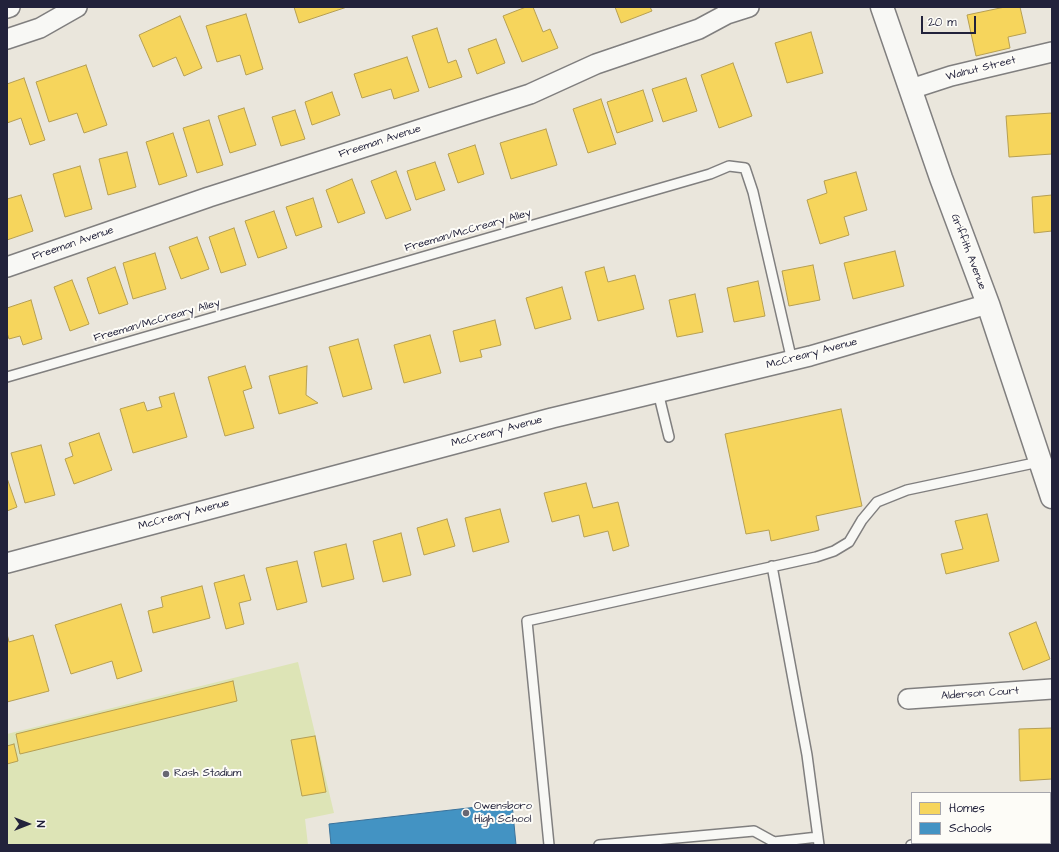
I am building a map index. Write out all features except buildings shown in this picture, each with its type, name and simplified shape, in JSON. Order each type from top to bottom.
[{"type":"street","points":[[7,39],[40,28],[77,7]]},
{"type":"street","name":"Freeman Avenue","points":[[7,267],[210,197],[530,94],[596,64],[699,29],[727,14],[749,7]]},
{"type":"street","name":"Griffith Avenue","points":[[882,7],[941,178],[988,304],[1052,498]]},
{"type":"street","name":"Walnut Street","points":[[911,89],[950,76],[1052,52]]},
{"type":"street","name":"McCreary Avenue","points":[[7,563],[552,418],[792,361],[988,304]]},
{"type":"street","name":"Alderson Court","points":[[908,699],[1052,689]]},
{"type":"lane","name":"Freeman/McCreary Alley","points":[[7,377],[710,174],[729,166],[745,168],[754,192],[792,361]]},
{"type":"lane","points":[[658,392],[669,437]]},
{"type":"lane","points":[[549,845],[527,621],[816,557],[849,542],[862,520],[877,502],[907,490],[1039,462]]},
{"type":"lane","points":[[599,845],[754,831],[774,842],[818,841],[807,755],[772,566]]},
{"type":"lane","points":[[911,845],[922,844]]},
{"type":"green space","name":"Rash Stadium","points":[[298,662],[334,813],[305,819],[308,845],[7,845],[7,734]]},
{"type":"place","name":"Rash Stadium","points":[[166,774]]},
{"type":"place","name":"Owensboro High School","points":[[466,813]]}]
